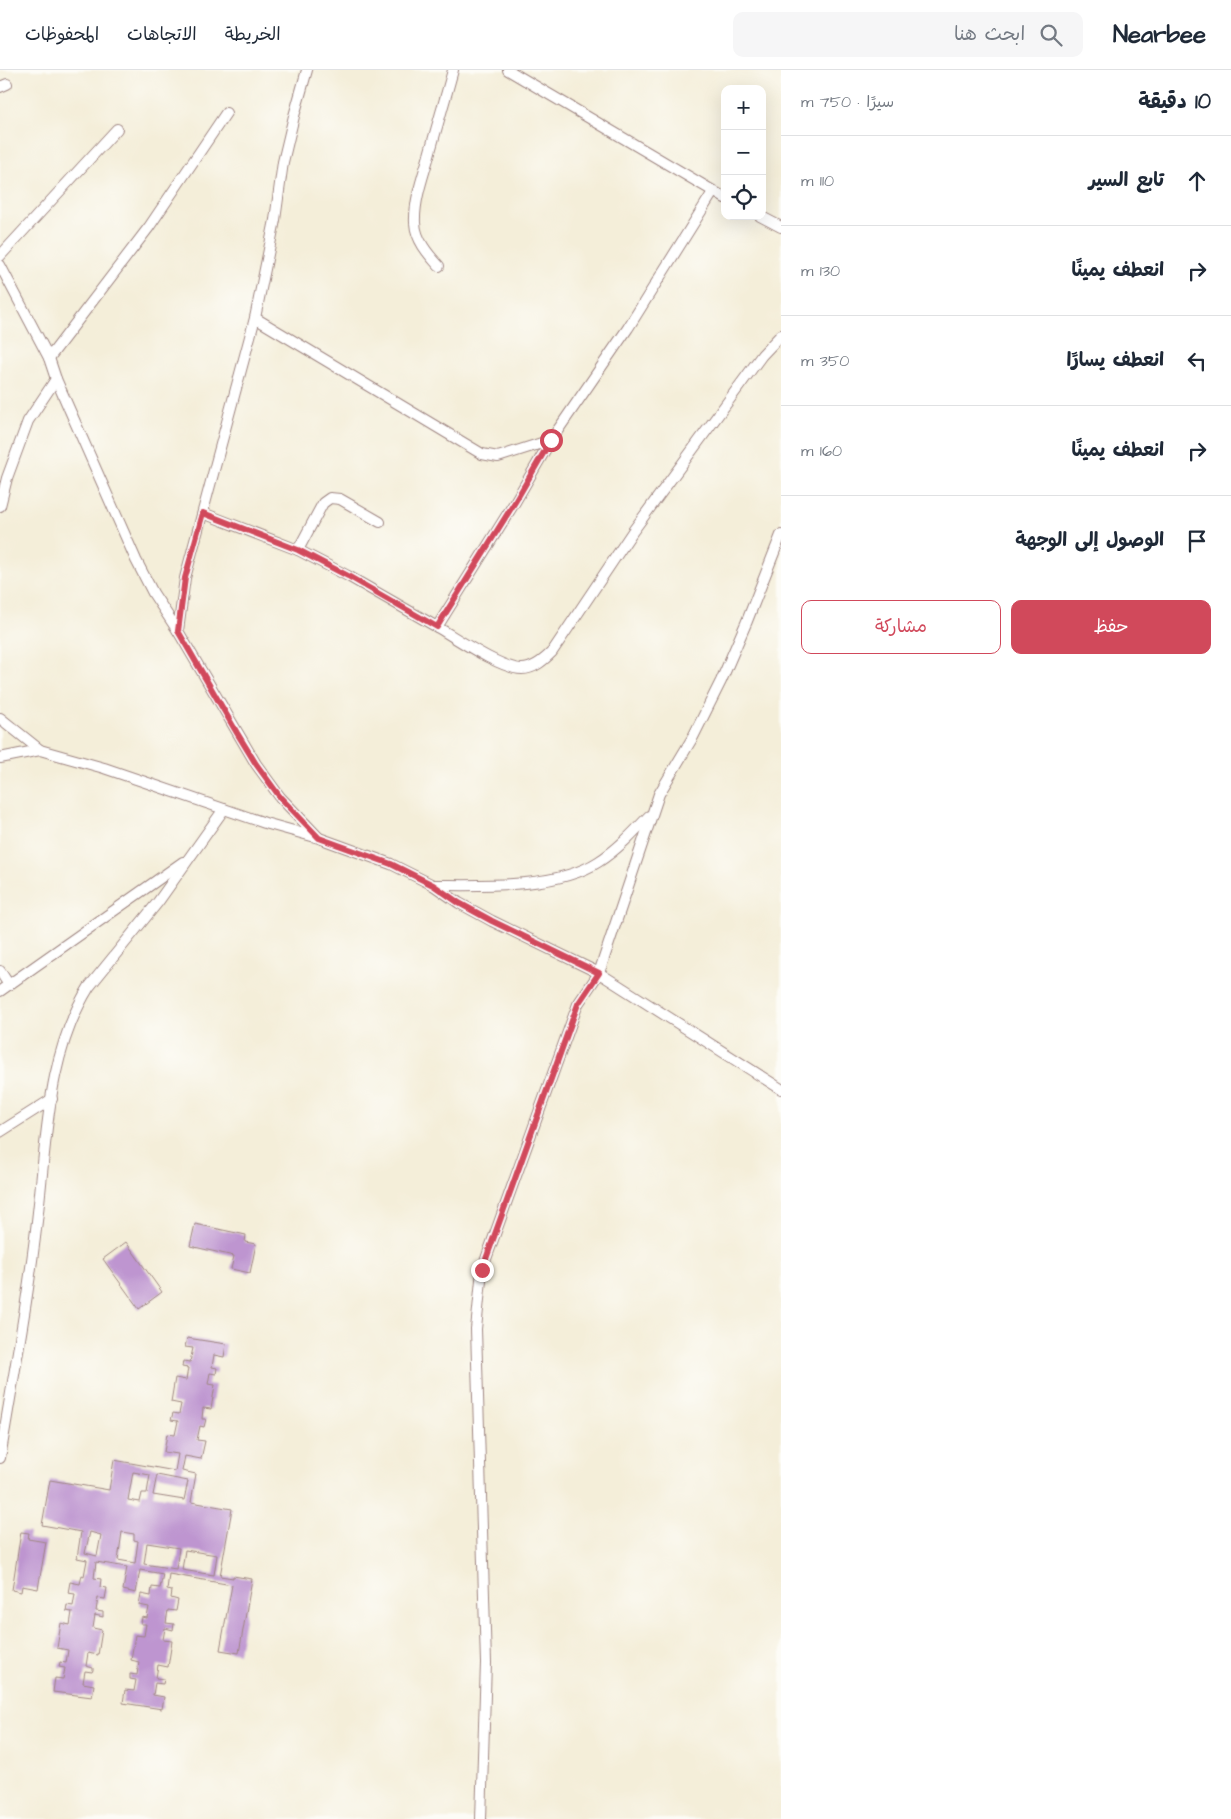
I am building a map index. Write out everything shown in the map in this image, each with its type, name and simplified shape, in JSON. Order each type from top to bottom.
[{"type":"street","points":[[178,631],[185,578],[255,318],[273,229],[283,162],[308,70]]},
{"type":"street","points":[[439,266],[428,254],[418,237],[415,224],[416,209],[453,70]]},
{"type":"street","points":[[508,70],[721,196]]},
{"type":"street","points":[[49,358],[148,228],[226,113]]},
{"type":"street","points":[[0,256],[117,129]]},
{"type":"street","points":[[437,627],[515,502],[551,440],[628,328],[713,192]]},
{"type":"street","points":[[766,219],[781,227]]},
{"type":"street","points":[[0,265],[49,358],[56,379],[136,560],[153,594],[178,631],[256,764],[280,797],[319,838]]},
{"type":"street","points":[[255,318],[482,454],[498,457],[551,440]]},
{"type":"street","points":[[203,513],[298,550],[348,576],[492,658],[515,668],[524,669],[544,660],[552,652],[633,531],[762,355],[781,335]]},
{"type":"street","points":[[0,506],[7,478],[28,422],[56,379]]},
{"type":"street","points":[[298,550],[323,503],[330,498],[340,499],[380,522]]},
{"type":"street","points":[[481,1819],[486,1663],[476,1329],[482,1270],[578,1004],[599,973],[659,794],[692,737],[721,681],[781,536]]},
{"type":"street","points":[[0,718],[40,750],[104,768],[265,823],[319,838],[391,864],[433,885],[459,903],[492,921],[599,973],[781,1089]]},
{"type":"street","points":[[0,758],[40,750]]},
{"type":"street","points":[[0,1458],[5,1395],[40,1203],[47,1123],[69,1026],[79,1003],[89,987],[158,902],[224,809]]},
{"type":"street","points":[[433,885],[487,885],[539,881],[569,876],[597,862],[627,840],[651,814]]},
{"type":"street","points":[[0,991],[190,856]]},
{"type":"street","points":[[0,971],[9,985]]},
{"type":"street","points":[[0,1132],[52,1099]]},
{"type":"building","points":[[195,1224],[246,1235],[245,1242],[256,1244],[250,1273],[231,1269],[234,1256],[190,1246]]},
{"type":"building","points":[[126,1242],[162,1292],[139,1309],[103,1259]]},
{"type":"building","points":[[187,1338],[226,1344],[224,1357],[214,1355],[212,1367],[217,1368],[216,1374],[210,1373],[208,1384],[215,1385],[211,1409],[203,1408],[202,1419],[206,1419],[204,1427],[200,1426],[197,1440],[205,1441],[201,1459],[185,1456],[182,1471],[196,1474],[191,1502],[232,1509],[220,1576],[252,1579],[239,1653],[220,1650],[232,1585],[169,1574],[167,1590],[172,1591],[171,1598],[178,1600],[176,1611],[168,1610],[166,1623],[174,1624],[173,1630],[165,1628],[163,1640],[172,1641],[168,1667],[158,1665],[156,1678],[164,1679],[163,1684],[155,1683],[153,1695],[164,1697],[162,1709],[123,1703],[125,1690],[134,1691],[136,1680],[130,1679],[130,1674],[137,1675],[139,1662],[131,1660],[135,1635],[144,1636],[146,1624],[141,1624],[142,1617],[147,1618],[149,1607],[139,1605],[141,1594],[151,1596],[152,1587],[160,1588],[163,1574],[140,1570],[136,1593],[123,1590],[127,1567],[96,1562],[94,1578],[101,1579],[100,1587],[107,1588],[105,1599],[98,1598],[96,1611],[103,1612],[103,1617],[95,1615],[93,1628],[102,1630],[98,1655],[88,1653],[86,1666],[93,1668],[93,1670],[92,1672],[85,1671],[83,1683],[94,1685],[92,1697],[53,1692],[55,1678],[63,1679],[65,1668],[59,1667],[60,1662],[66,1663],[68,1650],[57,1648],[61,1623],[70,1625],[72,1612],[66,1611],[67,1605],[73,1606],[75,1594],[68,1593],[70,1582],[80,1584],[82,1575],[84,1576],[87,1560],[77,1558],[81,1532],[42,1525],[50,1480],[109,1490],[114,1460],[175,1471],[178,1454],[164,1452],[167,1434],[175,1435],[178,1421],[171,1420],[173,1413],[179,1414],[181,1404],[171,1402],[175,1378],[186,1380],[188,1368],[182,1367],[183,1361],[190,1362],[193,1348],[185,1347]],"holes":[[[133,1472],[150,1475],[147,1493],[142,1493],[140,1502],[128,1500]],[[157,1475],[188,1481],[184,1500],[153,1495]],[[90,1532],[101,1535],[97,1556],[85,1553]],[[122,1532],[134,1534],[134,1540],[138,1541],[135,1563],[118,1560]],[[147,1543],[179,1548],[176,1569],[144,1564]],[[185,1550],[217,1555],[214,1575],[182,1570]]]},
{"type":"building","points":[[21,1532],[29,1533],[28,1539],[46,1542],[38,1589],[22,1586],[21,1592],[12,1590]]},
{"type":"route","points":[[482,1270],[578,1004],[599,973],[530,941],[459,903],[433,885],[391,864],[319,838],[280,797],[256,764],[178,631],[185,578],[203,513],[238,525],[298,550],[437,627],[515,502],[551,440]]}]
